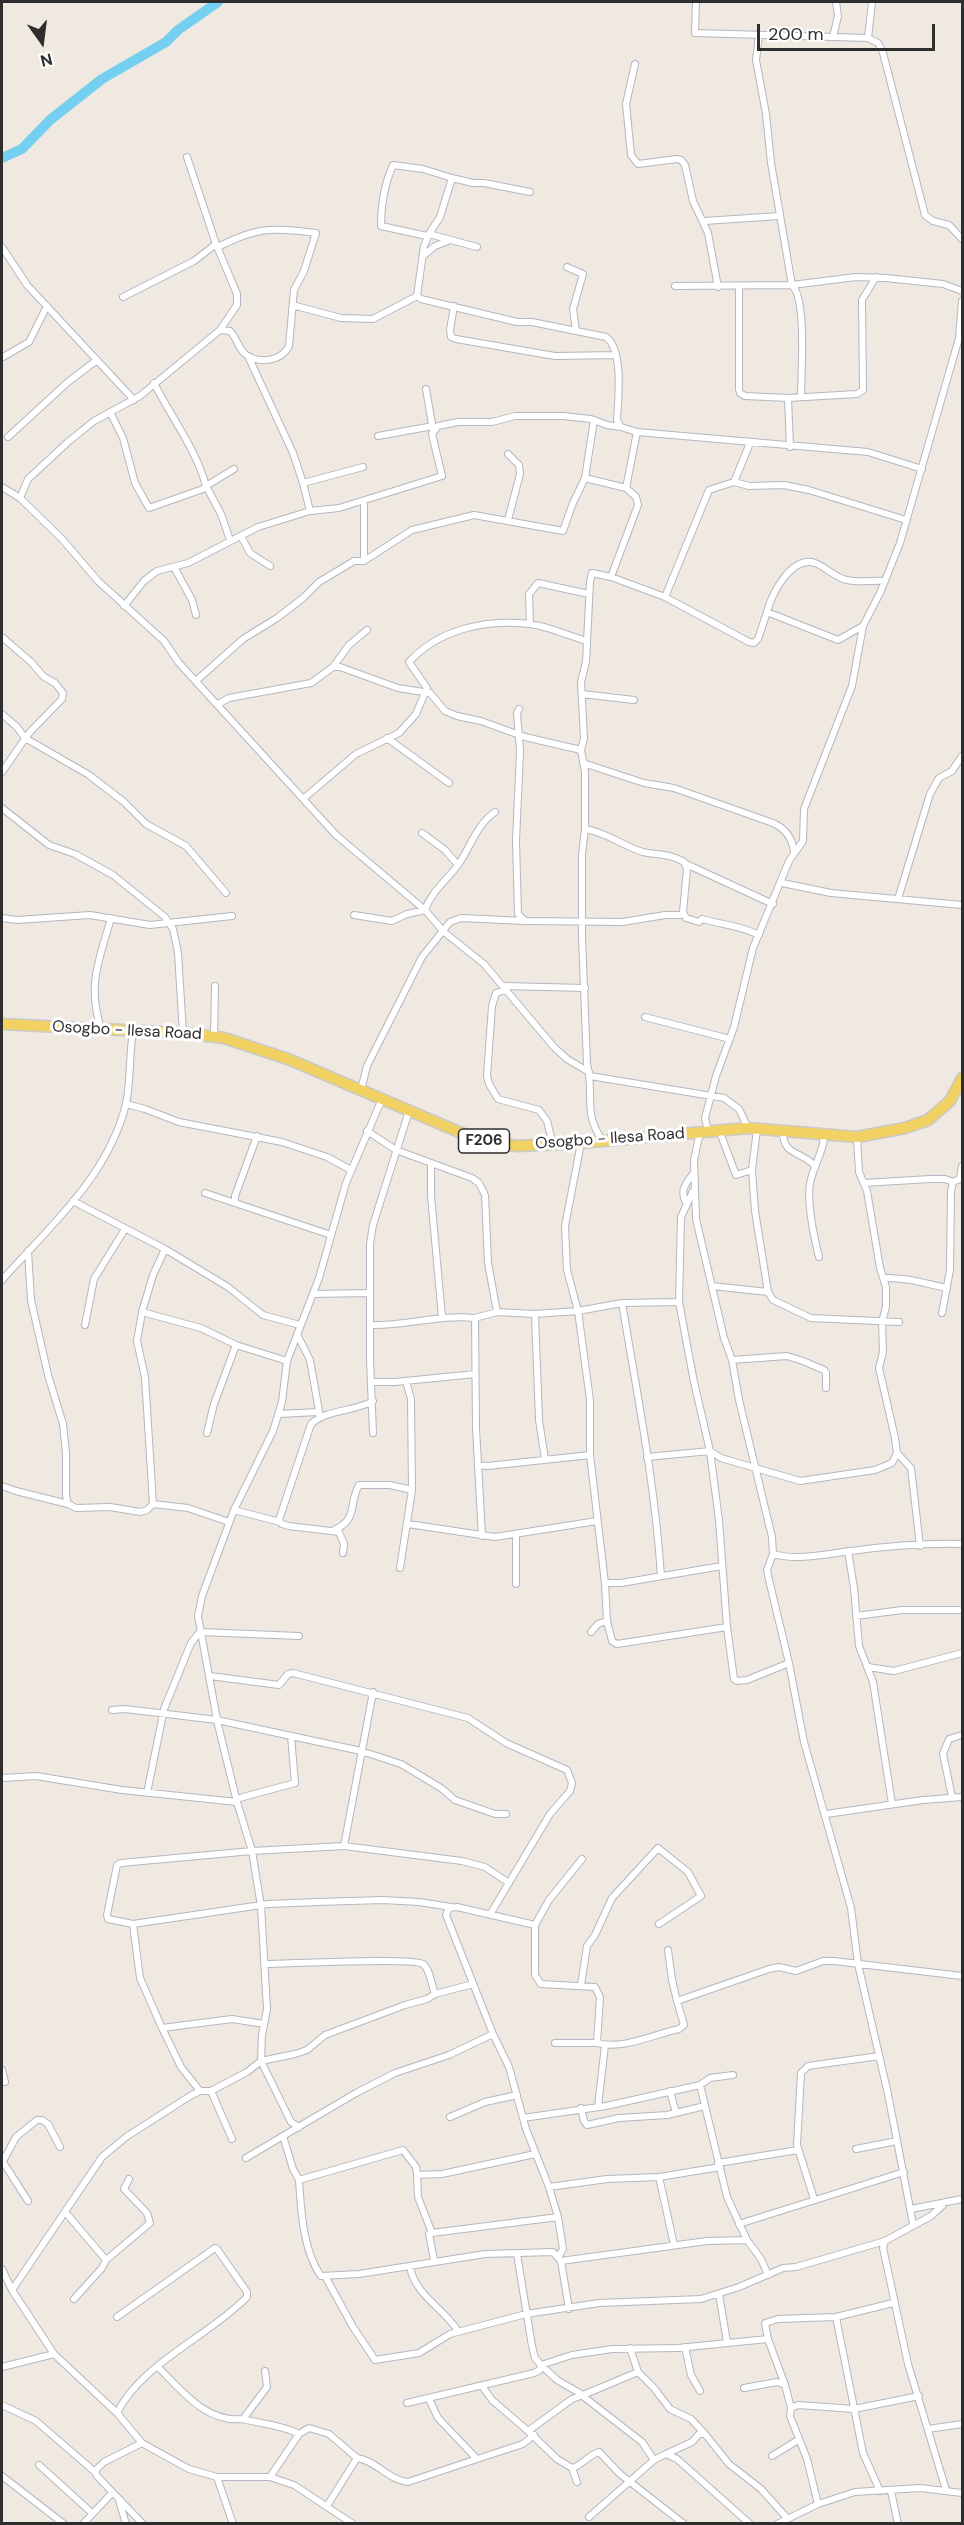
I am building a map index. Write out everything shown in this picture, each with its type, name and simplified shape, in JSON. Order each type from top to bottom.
[{"type":"main road","name":"Osogbo - Ilesa Road","points":[[2,1024],[183,1033],[246,1044],[382,1098],[478,1140],[517,1146],[580,1143],[752,1128],[857,1137],[905,1128],[928,1120],[950,1101],[963,1078]]},
{"type":"street","points":[[696,2],[695,33],[868,38],[878,43],[883,53],[926,215],[933,221],[949,225],[963,239]]},
{"type":"street","points":[[833,37],[838,16],[836,2]]},
{"type":"street","points":[[868,38],[872,2]]},
{"type":"street","points":[[759,35],[756,60],[792,285],[797,291],[802,322],[801,397]]},
{"type":"street","points":[[635,64],[626,104],[633,160],[638,164],[681,160],[685,165],[693,201],[704,221],[718,287]]},
{"type":"street","points":[[20,498],[24,486],[37,470],[94,421],[134,400],[220,330],[238,302],[187,157]]},
{"type":"street","points":[[477,247],[381,226],[382,202],[387,178],[393,165],[423,169],[473,183],[530,192]]},
{"type":"street","points":[[417,296],[428,235],[440,217],[452,178]]},
{"type":"street","points":[[704,221],[780,216]]},
{"type":"street","points":[[123,297],[194,261],[217,245],[250,232],[273,228],[316,233],[304,271],[294,290],[289,346],[285,353],[271,360],[248,356]]},
{"type":"street","points":[[423,256],[435,246],[450,240]]},
{"type":"street","points":[[2,247],[27,285],[134,400]]},
{"type":"street","points":[[567,267],[583,274],[573,309],[576,331]]},
{"type":"street","points":[[740,286],[740,393],[757,397],[788,398],[857,394],[863,390],[861,300],[876,278]]},
{"type":"street","points":[[675,286],[792,285],[824,280],[876,278],[943,284],[963,291]]},
{"type":"street","points":[[292,309],[296,306],[341,318],[373,319],[417,296]]},
{"type":"street","points":[[417,296],[421,299],[517,322],[532,322],[606,338],[612,342],[616,355],[617,420],[621,427]]},
{"type":"street","points":[[752,1170],[736,1175],[709,1131],[705,1118],[730,1039],[748,963],[789,861],[804,837],[804,809],[852,686],[863,626],[885,581],[906,520],[961,336],[963,301]]},
{"type":"street","points":[[3,357],[29,342],[47,306]]},
{"type":"street","points":[[454,306],[450,330],[451,337],[456,339],[555,356],[616,355]]},
{"type":"street","points":[[220,330],[231,331],[241,349],[248,356],[293,453],[310,511]]},
{"type":"street","points":[[8,437],[68,382],[97,360]]},
{"type":"street","points":[[154,383],[192,451],[206,486],[221,514],[230,540]]},
{"type":"street","points":[[123,606],[124,602],[151,575],[204,555],[258,527],[310,511],[319,512],[364,501],[442,476],[434,443],[426,390]]},
{"type":"street","points":[[788,398],[790,447]]},
{"type":"street","points":[[110,412],[123,438],[135,483],[149,508],[206,486],[234,469]]},
{"type":"street","points":[[378,436],[433,428],[450,422],[486,422],[515,416],[536,418],[563,416],[594,420],[637,432],[868,452],[922,469]]},
{"type":"street","points":[[197,680],[243,639],[277,618],[319,582],[354,561],[364,561],[412,530],[474,515],[563,531],[585,478],[594,420]]},
{"type":"street","points":[[626,488],[637,432]]},
{"type":"street","points":[[734,482],[750,443]]},
{"type":"street","points":[[508,454],[519,465],[520,474],[508,520]]},
{"type":"street","points":[[303,483],[363,467]]},
{"type":"street","points":[[585,478],[626,488],[638,501],[612,577]]},
{"type":"street","points":[[665,597],[709,490],[734,482],[749,486],[784,485],[809,489],[906,520]]},
{"type":"street","points":[[2,487],[20,498],[71,548],[98,581],[123,606],[164,641],[179,663],[197,680],[336,835],[425,910],[444,932],[484,964],[554,1047],[567,1059],[590,1074],[711,1094],[734,1103],[740,1109],[752,1128],[752,1170],[756,1211],[768,1292],[773,1300],[812,1318],[899,1322]]},
{"type":"street","points":[[364,501],[364,561]]},
{"type":"street","points":[[241,536],[250,553],[270,566]]},
{"type":"street","points":[[603,1141],[592,1124],[590,1074],[587,1064],[582,922],[582,854],[585,830],[581,750],[584,738],[582,694],[592,573],[612,577],[665,597],[754,643],[758,639],[777,587],[796,564],[814,563],[839,578],[849,581],[885,581]]},
{"type":"street","points":[[174,567],[192,600],[196,615]]},
{"type":"street","points":[[530,624],[529,594],[538,583],[589,594]]},
{"type":"street","points":[[767,612],[838,640],[863,626]]},
{"type":"street","points":[[303,799],[356,754],[399,733],[411,720],[427,688],[409,664],[426,646],[441,636],[487,623],[530,624],[587,641]]},
{"type":"street","points":[[218,704],[228,698],[311,683],[333,668],[349,645],[367,630]]},
{"type":"street","points":[[2,637],[31,662],[44,677],[55,683],[63,693],[62,699],[25,738],[2,772]]},
{"type":"street","points":[[333,668],[340,667],[398,688],[430,693],[450,714],[581,750]]},
{"type":"street","points":[[582,694],[634,700]]},
{"type":"street","points":[[519,709],[517,713],[520,751],[516,841],[518,914],[525,921]]},
{"type":"street","points":[[2,714],[17,727],[25,738],[88,775],[124,802],[146,824],[186,846],[226,893]]},
{"type":"street","points":[[387,738],[449,783]]},
{"type":"street","points":[[898,899],[930,794],[939,778],[952,771],[963,756]]},
{"type":"street","points":[[583,764],[644,783],[674,788],[773,823],[784,829],[793,842],[795,854]]},
{"type":"street","points":[[2,808],[49,845],[75,854],[113,875],[163,920],[171,923],[232,916]]},
{"type":"street","points":[[425,910],[431,897],[458,865],[484,822],[495,812]]},
{"type":"street","points":[[585,830],[628,844],[642,852],[682,860],[686,864],[773,904]]},
{"type":"street","points":[[422,833],[445,850],[458,865]]},
{"type":"street","points":[[684,915],[686,864]]},
{"type":"street","points":[[782,883],[831,893],[963,905]]},
{"type":"street","points":[[354,915],[392,921],[407,914],[425,910]]},
{"type":"street","points":[[2,918],[17,920],[90,915],[140,925],[163,920]]},
{"type":"street","points":[[361,1090],[367,1066],[422,957],[450,922],[461,918],[623,922],[665,915],[684,915],[694,921],[699,922],[702,919],[743,927],[759,935]]},
{"type":"street","points":[[101,1029],[94,1006],[94,980],[111,918]]},
{"type":"street","points":[[171,923],[180,969],[179,989],[183,1033]]},
{"type":"street","points":[[214,1037],[215,986]]},
{"type":"street","points":[[553,1145],[547,1121],[539,1110],[498,1099],[489,1084],[487,1076],[492,1006],[496,993],[504,988],[585,988]]},
{"type":"street","points":[[645,1017],[730,1039]]},
{"type":"street","points":[[2,1280],[73,1201],[103,1161],[117,1133],[126,1104],[133,1031]]},
{"type":"street","points":[[299,2127],[291,2122],[261,2061],[267,2009],[261,1906],[252,1851],[236,1801],[217,1720],[198,1616],[202,1596],[229,1522],[279,1414],[287,1361],[313,1294],[351,1170],[382,1098]]},
{"type":"street","points":[[126,1104],[179,1122],[257,1136],[327,1157],[351,1170]]},
{"type":"street","points":[[373,1434],[369,1265],[373,1225],[410,1111]]},
{"type":"street","points":[[368,1131],[396,1150],[472,1178],[482,1186],[485,1196],[488,1263],[497,1312]]},
{"type":"street","points":[[709,1131],[693,1160],[696,1219],[724,1338],[732,1360],[754,1467],[770,1528],[773,1554],[767,1570],[789,1663],[804,1742],[851,1908],[858,1964],[904,2172],[913,2224]]},
{"type":"street","points":[[783,1132],[786,1148],[807,1158],[814,1165]]},
{"type":"street","points":[[819,1257],[810,1189],[814,1165],[823,1146],[824,1134]]},
{"type":"street","points":[[235,1203],[235,1197],[257,1136]]},
{"type":"street","points":[[857,1137],[860,1155],[859,1172],[864,1183],[886,1298],[882,1322],[883,1352],[879,1368],[897,1453],[911,1468],[920,1546]]},
{"type":"street","points":[[580,1143],[565,1226],[567,1270],[578,1311],[590,1400],[590,1455],[605,1583],[607,1621],[612,1641],[617,1644],[727,1627]]},
{"type":"street","points":[[431,1163],[442,1317]]},
{"type":"street","points":[[864,1183],[930,1179],[945,1179],[953,1182],[961,1178],[963,1166]]},
{"type":"street","points":[[687,1204],[682,1198],[682,1190],[693,1174]]},
{"type":"street","points":[[942,1313],[950,1270],[950,1200],[953,1182]]},
{"type":"street","points":[[694,1189],[681,1216],[679,1302],[710,1451],[734,1678],[737,1681],[747,1680],[789,1663]]},
{"type":"street","points":[[205,1193],[331,1235]]},
{"type":"street","points":[[73,1201],[165,1249],[228,1287],[263,1315],[300,1325]]},
{"type":"street","points":[[85,1325],[94,1279],[125,1229]]},
{"type":"street","points":[[2,1486],[76,1508],[110,1507],[140,1512],[147,1510],[153,1504],[145,1377],[137,1341],[142,1312],[153,1275],[165,1249]]},
{"type":"street","points":[[28,1251],[27,1264],[33,1307],[48,1375],[63,1424],[68,1504]]},
{"type":"street","points":[[884,1278],[912,1280],[947,1288]]},
{"type":"street","points":[[712,1286],[768,1292]]},
{"type":"street","points":[[313,1294],[369,1293]]},
{"type":"street","points":[[371,1325],[409,1323],[442,1317],[475,1318],[497,1312],[535,1314],[578,1311],[622,1303],[679,1302]]},
{"type":"street","points":[[622,1303],[659,1538],[661,1576]]},
{"type":"street","points":[[142,1312],[201,1328],[236,1345],[287,1361]]},
{"type":"street","points":[[535,1314],[539,1420],[544,1459]]},
{"type":"street","points":[[475,1318],[482,1536]]},
{"type":"street","points":[[280,1522],[282,1508],[306,1433],[319,1414],[310,1360],[297,1334]]},
{"type":"street","points":[[207,1433],[214,1404],[236,1345]]},
{"type":"street","points":[[732,1360],[787,1356],[824,1370],[826,1373],[825,1389]]},
{"type":"street","points":[[372,1382],[475,1374]]},
{"type":"street","points":[[400,1568],[412,1490],[411,1399],[406,1381]]},
{"type":"street","points":[[279,1414],[319,1414],[363,1407],[373,1401]]},
{"type":"street","points":[[647,1457],[710,1451],[721,1458],[785,1478],[810,1481],[885,1467],[892,1463],[897,1453]]},
{"type":"street","points":[[478,1465],[488,1466],[590,1455]]},
{"type":"street","points":[[234,1510],[289,1526],[334,1530],[345,1526],[350,1519],[359,1485],[390,1485],[412,1490]]},
{"type":"street","points":[[153,1504],[188,1508],[229,1522]]},
{"type":"street","points":[[408,1524],[482,1536],[516,1535],[597,1521]]},
{"type":"street","points":[[334,1530],[342,1537],[343,1553]]},
{"type":"street","points":[[516,1535],[516,1584]]},
{"type":"street","points":[[773,1554],[782,1557],[812,1556],[963,1544]]},
{"type":"street","points":[[850,1552],[859,1646],[868,1667],[879,1712],[892,1804]]},
{"type":"street","points":[[605,1583],[621,1583],[722,1566]]},
{"type":"street","points":[[856,1616],[902,1610],[963,1610]]},
{"type":"street","points":[[591,1632],[598,1624],[607,1621]]},
{"type":"street","points":[[200,1632],[299,1636]]},
{"type":"street","points":[[147,1793],[162,1714],[191,1643],[200,1632]]},
{"type":"street","points":[[868,1667],[894,1671],[963,1653]]},
{"type":"street","points":[[210,1676],[279,1685],[288,1674],[293,1673],[373,1692],[468,1718],[506,1743],[567,1770],[572,1783],[570,1791],[550,1814],[490,1913]]},
{"type":"street","points":[[344,1846],[373,1692]]},
{"type":"street","points":[[112,1710],[125,1709],[217,1720],[361,1751],[401,1764],[441,1788],[455,1800],[495,1814],[506,1814]]},
{"type":"street","points":[[952,1797],[943,1754],[949,1739],[963,1735]]},
{"type":"street","points":[[2,1778],[36,1776],[147,1793],[236,1801],[294,1783],[291,1736]]},
{"type":"street","points":[[826,1814],[963,1797]]},
{"type":"street","points":[[509,1883],[485,1867],[462,1860],[344,1846],[126,1861],[117,1865],[107,1917],[133,1924],[261,1906],[383,1900],[419,1902],[490,1913],[517,1922],[536,1925]]},
{"type":"street","points":[[581,1984],[587,1946],[596,1935],[612,1898],[658,1848],[688,1872],[701,1896],[659,1924]]},
{"type":"street","points":[[582,1859],[549,1900],[536,1925],[535,1975],[541,1984],[581,1984],[595,1987],[599,1993],[601,2044],[598,2107]]},
{"type":"street","points":[[451,1907],[446,1915],[493,2034],[509,2067],[523,2118],[558,2217],[563,2249],[560,2259],[569,2309]]},
{"type":"street","points":[[133,1924],[140,1978],[181,2067],[200,2091]]},
{"type":"street","points":[[555,2043],[626,2043],[679,2029],[684,2025],[672,1980],[668,1950]]},
{"type":"street","points":[[264,1964],[386,1961],[420,1963],[427,1968],[435,1994]]},
{"type":"street","points":[[677,2001],[769,1969],[779,1967],[796,1971],[823,1961],[963,1976]]},
{"type":"street","points":[[12,2290],[102,2157],[126,2137],[200,2091],[211,2091],[247,2072],[261,2061],[301,2052],[325,2035],[405,2005],[428,1999],[435,1994],[473,1984]]},
{"type":"street","points":[[162,2028],[232,2019],[264,2024]]},
{"type":"street","points":[[246,2158],[395,2073],[449,2055],[493,2034]]},
{"type":"street","points":[[814,2199],[798,2150],[801,2073],[808,2066],[879,2056]]},
{"type":"street","points":[[2,2070],[5,2082]]},
{"type":"street","points":[[523,2118],[598,2107],[700,2085],[710,2078],[733,2075]]},
{"type":"street","points":[[700,2085],[727,2198],[747,2240],[761,2259],[768,2275]]},
{"type":"street","points":[[211,2091],[232,2139]]},
{"type":"street","points":[[670,2091],[676,2113]]},
{"type":"street","points":[[450,2117],[485,2103],[517,2095]]},
{"type":"street","points":[[581,2109],[587,2125],[619,2118],[676,2113],[705,2106]]},
{"type":"street","points":[[28,2201],[2,2163],[9,2146],[16,2137],[37,2120],[42,2120],[48,2124],[60,2147]]},
{"type":"street","points":[[283,2136],[293,2169],[299,2180],[306,2235],[314,2267],[321,2276],[359,2274],[434,2260],[485,2254],[554,2252],[560,2259]]},
{"type":"street","points":[[856,2149],[897,2141]]},
{"type":"street","points":[[299,2180],[403,2150],[416,2167],[418,2197],[432,2233]]},
{"type":"street","points":[[549,2187],[617,2178],[659,2177],[798,2150]]},
{"type":"street","points":[[417,2175],[442,2174],[535,2154]]},
{"type":"street","points":[[739,2224],[904,2172]]},
{"type":"street","points":[[659,2177],[674,2245]]},
{"type":"street","points":[[74,2299],[102,2268],[106,2260],[150,2223],[147,2213],[124,2189],[123,2186],[129,2179]]},
{"type":"street","points":[[911,2209],[963,2199]]},
{"type":"street","points":[[325,2276],[353,2327],[375,2360],[419,2353],[443,2337],[458,2331],[526,2314],[569,2309],[599,2302],[679,2301],[719,2294],[783,2268],[796,2267],[885,2241],[931,2216],[944,2204]]},
{"type":"street","points":[[66,2213],[106,2260]]},
{"type":"street","points":[[432,2233],[558,2217]]},
{"type":"street","points":[[432,2233],[429,2235],[434,2260]]},
{"type":"street","points":[[560,2259],[674,2245],[747,2240]]},
{"type":"street","points":[[885,2241],[883,2248],[893,2302],[908,2364],[946,2490]]},
{"type":"street","points":[[874,2244],[883,2248]]},
{"type":"street","points":[[117,2317],[211,2249],[218,2248],[244,2287],[247,2297],[231,2313],[136,2385],[117,2413]]},
{"type":"street","points":[[517,2254],[535,2358],[558,2380],[583,2395],[595,2407],[642,2442],[654,2460]]},
{"type":"street","points":[[410,2266],[414,2282],[458,2331]]},
{"type":"street","points":[[2,2269],[12,2290],[54,2354],[117,2413],[142,2443],[189,2469],[217,2477],[270,2477],[305,2491],[353,2523]]},
{"type":"street","points":[[719,2294],[727,2342]]},
{"type":"street","points":[[818,2504],[807,2459],[790,2416],[785,2385],[768,2339],[765,2323],[778,2319],[836,2317],[893,2302]]},
{"type":"street","points":[[836,2317],[862,2453],[880,2492]]},
{"type":"street","points":[[407,2403],[534,2373],[542,2366],[572,2355],[630,2348],[685,2347],[768,2339]]},
{"type":"street","points":[[685,2347],[691,2375],[700,2391]]},
{"type":"street","points":[[630,2348],[638,2372],[670,2409],[691,2419],[729,2464],[761,2489],[787,2518]]},
{"type":"street","points":[[2,2367],[54,2354]]},
{"type":"street","points":[[158,2367],[192,2402],[213,2415],[233,2420],[243,2419],[267,2426],[288,2427],[299,2433]]},
{"type":"street","points":[[243,2419],[267,2387],[265,2372]]},
{"type":"street","points":[[270,2477],[299,2433],[309,2428],[328,2434],[357,2458],[370,2460],[398,2481],[408,2482],[517,2447],[572,2399],[638,2372]]},
{"type":"street","points":[[744,2388],[777,2382],[785,2385]]},
{"type":"street","points":[[482,2386],[488,2396],[557,2459],[572,2468],[577,2482]]},
{"type":"street","points":[[790,2408],[798,2405],[854,2409],[919,2396]]},
{"type":"street","points":[[429,2399],[438,2418],[477,2459]]},
{"type":"street","points":[[2,2405],[36,2421],[95,2472],[112,2493],[143,2523]]},
{"type":"street","points":[[928,2429],[963,2424]]},
{"type":"street","points":[[589,2517],[654,2460],[692,2442],[699,2434],[705,2434]]},
{"type":"street","points":[[772,2456],[798,2440]]},
{"type":"street","points":[[95,2472],[96,2468],[104,2462],[142,2443]]},
{"type":"street","points":[[572,2468],[584,2463],[592,2454],[599,2452],[631,2482],[684,2523]]},
{"type":"street","points":[[666,2454],[677,2459],[750,2523]]},
{"type":"street","points":[[327,2506],[357,2458]]},
{"type":"street","points":[[39,2465],[92,2513]]},
{"type":"street","points":[[2,2476],[64,2523]]},
{"type":"street","points":[[217,2477],[234,2523]]},
{"type":"street","points":[[777,2523],[818,2504],[855,2492],[891,2492],[920,2488],[963,2493]]},
{"type":"street","points":[[891,2492],[898,2523]]},
{"type":"street","points":[[83,2523],[112,2493]]},
{"type":"street","points":[[119,2500],[126,2523]]},
{"type":"waterway","points":[[2,158],[22,149],[50,120],[102,79],[166,42],[178,30],[218,2]]}]
